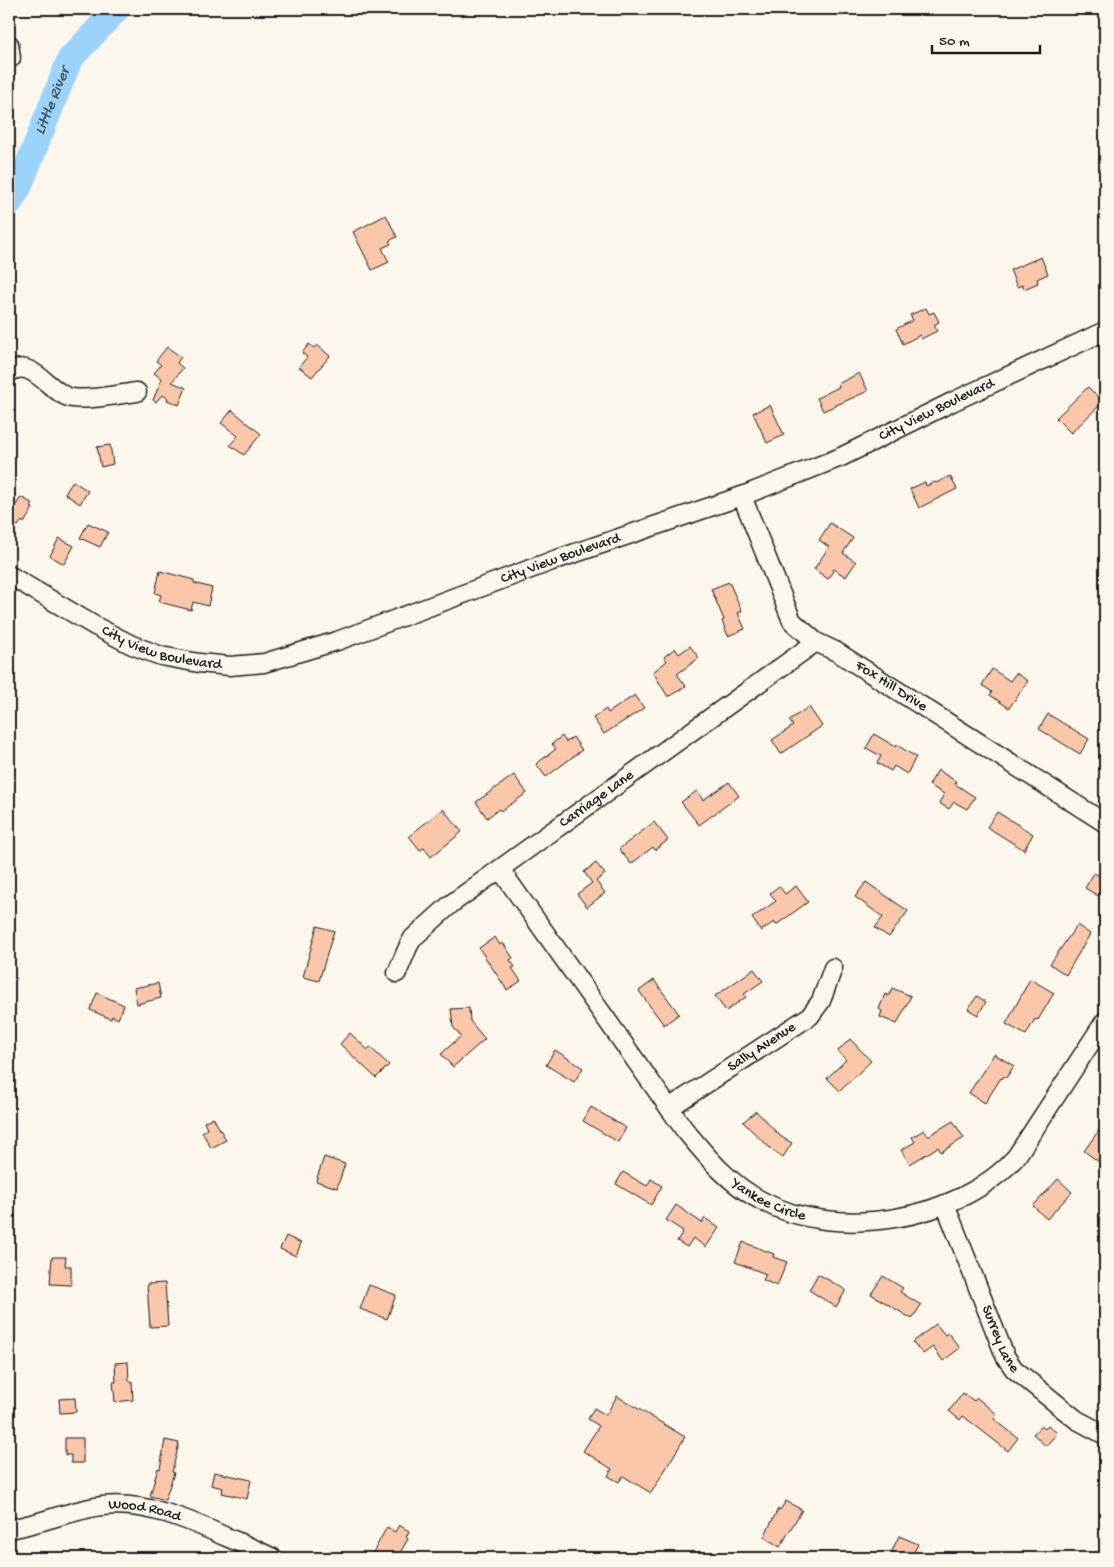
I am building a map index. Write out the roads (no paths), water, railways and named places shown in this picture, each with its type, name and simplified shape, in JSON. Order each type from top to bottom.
[{"type":"street","name":"City View Boulevard","points":[[9,575],[95,626],[161,656],[230,666],[264,663],[337,640],[552,561],[742,496],[841,457],[952,402],[1105,331]]},
{"type":"street","points":[[9,373],[13,369],[22,367],[67,397],[80,399],[137,392]]},
{"type":"street","name":"Fox Hill Drive","points":[[742,496],[792,621],[816,642],[837,652],[1105,823]]},
{"type":"street","name":"Carriage Lane","points":[[397,973],[414,938],[451,904],[816,642]]},
{"type":"street","name":"Yankee Circle","points":[[500,869],[669,1108],[705,1155],[724,1175],[752,1196],[785,1212],[819,1220],[880,1222],[945,1204],[985,1184],[1016,1157],[1105,1021]]},
{"type":"street","name":"Sally Avenue","points":[[669,1108],[810,1016],[821,1001],[833,968]]},
{"type":"street","name":"Surrey Lane","points":[[945,1204],[1005,1356],[1014,1369],[1077,1420],[1105,1435]]},
{"type":"street","name":"Wood Road","points":[[9,1528],[102,1506],[128,1506],[147,1509],[194,1522],[273,1558]]},
{"type":"waterway","name":"Little River","points":[[9,204],[19,187],[70,59],[117,9]]}]
